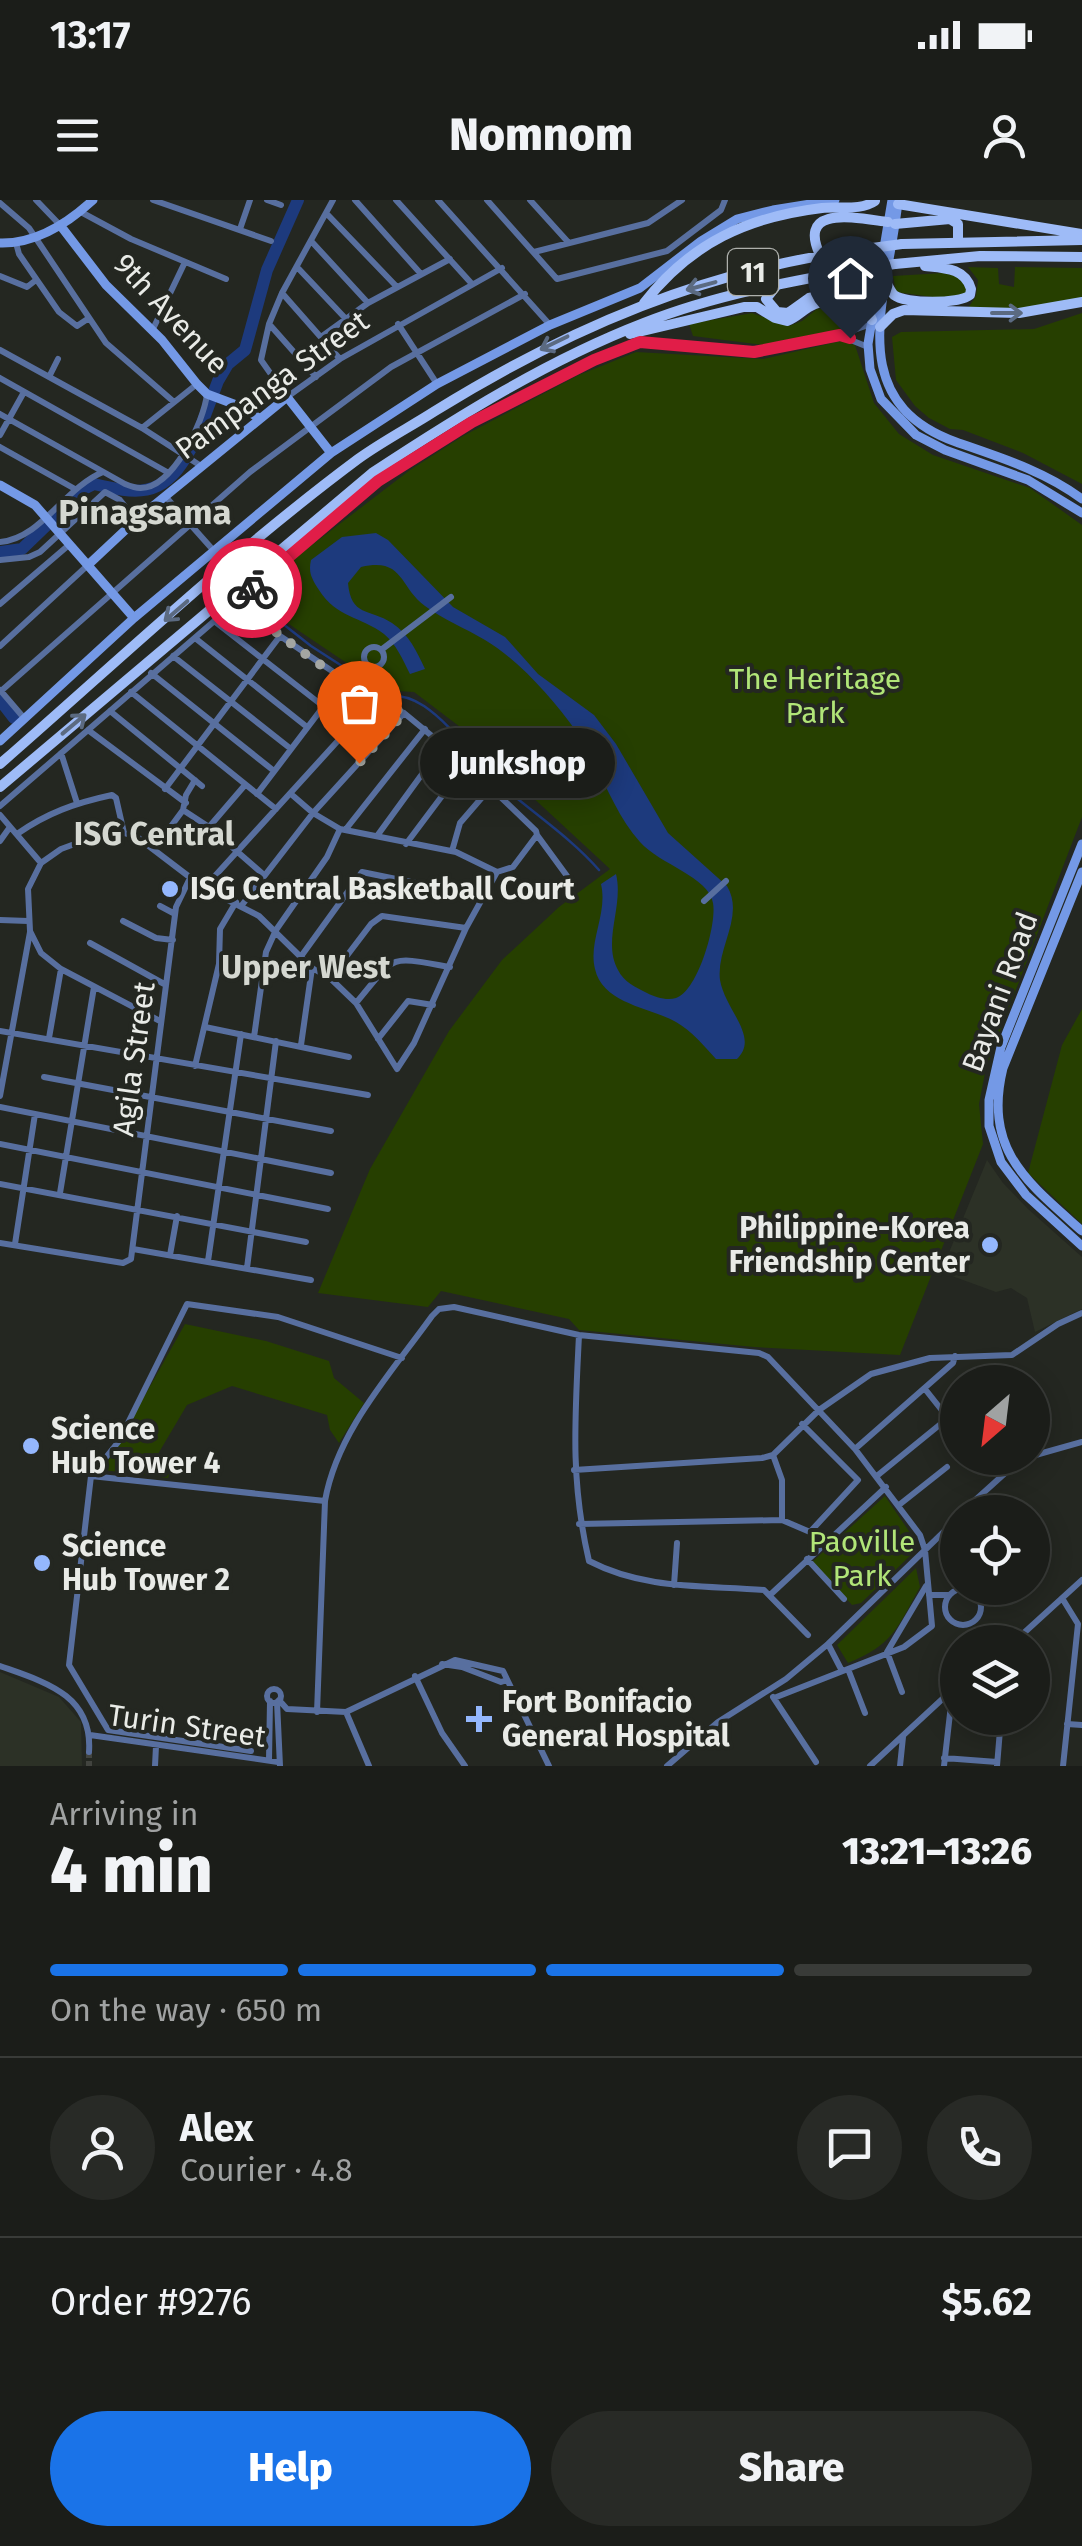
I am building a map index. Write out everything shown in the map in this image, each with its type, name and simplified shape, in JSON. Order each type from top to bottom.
[{"type":"main road","points":[[0,741],[134,618],[331,453],[435,382],[550,325],[640,288],[737,219],[835,200]]},
{"type":"main road","points":[[643,304],[661,282],[710,243],[748,223],[824,208],[868,206],[871,200],[934,208],[1082,237]]},
{"type":"main road","points":[[915,200],[934,208]]},
{"type":"main road","points":[[0,242],[36,238],[60,225],[89,201]]},
{"type":"main road","points":[[895,202],[868,348],[870,369],[881,399],[916,435],[945,450],[1028,480],[1082,513]]},
{"type":"main road","points":[[821,257],[814,236],[820,220],[855,218],[891,223],[950,219],[958,224],[958,241]]},
{"type":"main road","name":"9th Avenue","points":[[60,225],[106,285],[152,330],[197,384],[211,395],[260,418]]},
{"type":"main road","name":"11","points":[[0,764],[227,566],[360,458],[517,361],[584,328],[662,298],[821,257],[902,244],[1082,237]]},
{"type":"main road","name":"11","points":[[0,787],[372,474],[471,411],[605,341],[668,315],[778,284],[866,268],[980,256],[1082,257]]},
{"type":"main road","points":[[881,280],[894,295],[904,299],[955,302],[970,295],[969,281],[956,271],[897,264]]},
{"type":"main road","points":[[778,284],[766,299],[776,312],[788,313],[809,298],[832,293],[868,293],[881,280]]},
{"type":"main road","points":[[662,298],[668,315]]},
{"type":"main road","points":[[605,341],[744,306],[757,307],[787,321],[819,303],[852,300],[864,306],[874,323],[884,379],[889,392],[909,416],[936,433],[1031,470],[1078,496]]},
{"type":"main road","points":[[874,323],[908,310],[1020,313],[1082,302]]},
{"type":"main road","points":[[287,397],[331,453]]},
{"type":"main road","name":"Pampanga Street","points":[[88,565],[136,520],[287,397]]},
{"type":"main road","points":[[0,485],[34,505],[134,618]]},
{"type":"main road","name":"Bayani Road","points":[[1082,844],[988,1100],[994,1147],[1012,1178],[1082,1246]]},
{"type":"main road","name":"Bayani Road","points":[[1082,872],[1005,1049],[998,1102],[999,1125],[1009,1157],[1031,1186],[1082,1231]]},
{"type":"street","points":[[36,200],[60,225]]},
{"type":"street","points":[[153,200],[270,241]]},
{"type":"street","points":[[240,229],[250,200]]},
{"type":"street","points":[[266,200],[280,205]]},
{"type":"street","points":[[287,397],[262,364],[269,324],[333,200]]},
{"type":"street","points":[[355,200],[422,274]]},
{"type":"street","points":[[396,200],[472,284]]},
{"type":"street","points":[[438,200],[550,325]]},
{"type":"street","points":[[486,200],[557,279],[667,251],[721,210],[725,200]]},
{"type":"street","points":[[530,200],[568,242]]},
{"type":"street","points":[[534,252],[648,223],[682,200]]},
{"type":"street","points":[[0,204],[29,228],[106,344],[174,402]]},
{"type":"street","points":[[79,211],[226,279]]},
{"type":"street","points":[[327,214],[396,287]]},
{"type":"street","points":[[312,242],[368,303]]},
{"type":"street","points":[[16,243],[19,254],[59,312],[76,326],[90,318]]},
{"type":"street","points":[[321,337],[368,303],[450,258]]},
{"type":"street","points":[[152,330],[185,262]]},
{"type":"street","points":[[297,267],[346,320]]},
{"type":"street","name":"Pampanga Street","points":[[287,397],[398,324],[502,268]]},
{"type":"street","points":[[0,276],[27,288],[36,280]]},
{"type":"street","points":[[282,293],[340,359]]},
{"type":"street","points":[[24,718],[1,691],[250,472],[416,352],[525,294]]},
{"type":"street","points":[[0,806],[378,481],[472,422],[594,360],[640,342],[754,352],[840,335],[874,323]]},
{"type":"street","points":[[269,324],[316,376]]},
{"type":"street","points":[[398,324],[435,382]]},
{"type":"street","points":[[840,335],[868,348]]},
{"type":"street","points":[[0,350],[142,428],[201,466]]},
{"type":"street","points":[[49,377],[58,359]]},
{"type":"street","points":[[0,378],[167,472]]},
{"type":"street","points":[[142,428],[197,384]]},
{"type":"street","points":[[0,435],[24,392]]},
{"type":"street","points":[[0,414],[124,484],[140,488],[154,485],[184,455],[211,395]]},
{"type":"street","points":[[0,447],[76,489]]},
{"type":"street","points":[[0,560],[40,552],[76,489],[104,472]]},
{"type":"street","points":[[0,542],[19,540],[52,525],[105,492],[120,500],[136,520]]},
{"type":"street","points":[[165,496],[214,551]]},
{"type":"street","points":[[1066,502],[1078,496]]},
{"type":"street","points":[[0,604],[70,544]]},
{"type":"street","points":[[0,646],[88,565]]},
{"type":"street","points":[[382,649],[451,596]]},
{"type":"street","points":[[236,600],[280,636],[376,700],[404,713],[444,744],[537,833],[568,876]]},
{"type":"street","points":[[214,621],[323,706]]},
{"type":"street","points":[[165,789],[280,636]]},
{"type":"street","points":[[194,638],[308,727]]},
{"type":"street","points":[[173,656],[291,749]]},
{"type":"street","points":[[152,673],[274,771]]},
{"type":"street","points":[[257,794],[344,678]]},
{"type":"street","points":[[131,692],[276,809]]},
{"type":"street","points":[[204,888],[376,700]]},
{"type":"street","points":[[110,711],[198,783],[186,795],[184,806],[155,848]]},
{"type":"street","points":[[195,1066],[218,964],[220,929],[314,813],[404,713]]},
{"type":"street","points":[[254,1037],[266,952],[276,930],[343,829],[425,729]]},
{"type":"street","points":[[88,730],[165,789],[264,875]]},
{"type":"street","points":[[376,836],[444,744]]},
{"type":"street","points":[[61,753],[77,803]]},
{"type":"street","points":[[406,844],[466,764]]},
{"type":"street","points":[[209,827],[246,785]]},
{"type":"street","points":[[452,851],[460,823],[491,787]]},
{"type":"street","points":[[291,794],[343,829],[452,851],[498,872],[513,868],[537,833]]},
{"type":"street","points":[[16,834],[40,818],[77,803],[114,796],[124,834]]},
{"type":"street","points":[[0,815],[41,863]]},
{"type":"street","points":[[0,841],[10,827]]},
{"type":"street","points":[[0,1096],[29,926],[28,889],[41,863],[61,850],[91,838],[124,834],[155,848],[204,888],[239,904],[276,930],[312,968],[330,978],[356,1003],[397,1070],[433,1005],[466,928],[498,872]]},
{"type":"street","points":[[302,956],[362,872],[484,897]]},
{"type":"street","name":"Agila Street","points":[[133,1249],[176,914],[181,892],[190,878]]},
{"type":"street","points":[[704,901],[726,880]]},
{"type":"street","points":[[160,906],[176,914]]},
{"type":"street","points":[[330,978],[371,924],[382,916],[466,928]]},
{"type":"street","points":[[0,920],[29,926]]},
{"type":"street","points":[[123,921],[156,938],[173,940]]},
{"type":"street","points":[[29,926],[41,953],[61,969],[160,1021]]},
{"type":"street","points":[[90,943],[166,985]]},
{"type":"street","points":[[356,1003],[391,961],[401,958],[450,966]]},
{"type":"street","points":[[301,1045],[312,968]]},
{"type":"street","points":[[49,1038],[61,969]]},
{"type":"street","points":[[60,1193],[94,987]]},
{"type":"street","points":[[378,1040],[408,1002],[433,1005]]},
{"type":"street","points":[[205,1026],[349,1058]]},
{"type":"street","points":[[0,1031],[368,1095]]},
{"type":"street","points":[[208,1261],[240,1034]]},
{"type":"street","points":[[247,1268],[276,1041]]},
{"type":"street","points":[[44,1078],[330,1131]]},
{"type":"street","points":[[0,1107],[331,1174]]},
{"type":"street","points":[[15,1244],[35,1114]]},
{"type":"street","points":[[0,1144],[328,1209]]},
{"type":"street","points":[[0,1184],[306,1242]]},
{"type":"street","points":[[170,1254],[177,1216]]},
{"type":"street","points":[[0,1243],[123,1263],[131,1258],[133,1249],[311,1280]]},
{"type":"street","points":[[251,1750],[108,1730],[68,1665],[90,1476],[119,1441],[187,1304],[278,1317],[402,1358]]},
{"type":"street","points":[[318,1712],[325,1501],[335,1461],[439,1309],[454,1307],[579,1335],[759,1353],[768,1357],[878,1475],[920,1535],[932,1626],[915,1642],[774,1698]]},
{"type":"street","points":[[574,1470],[774,1455],[802,1424],[872,1374],[930,1358],[1012,1355],[1082,1313]]},
{"type":"street","points":[[579,1335],[574,1470],[580,1524],[590,1561],[629,1579],[764,1590],[808,1635]]},
{"type":"street","points":[[856,1449],[953,1363],[954,1356]]},
{"type":"street","points":[[878,1475],[948,1418],[925,1389]]},
{"type":"street","points":[[580,1524],[782,1520],[810,1532],[858,1480],[802,1424]]},
{"type":"street","points":[[1050,1451],[1082,1442]]},
{"type":"street","points":[[774,1455],[782,1480],[782,1520]]},
{"type":"street","points":[[900,1505],[940,1473]]},
{"type":"street","points":[[982,1495],[1004,1475]]},
{"type":"street","points":[[90,1476],[325,1501]]},
{"type":"street","points":[[770,1595],[886,1487]]},
{"type":"street","points":[[667,1766],[718,1722],[768,1691],[828,1644],[940,1535]]},
{"type":"street","points":[[674,1585],[677,1542]]},
{"type":"street","points":[[806,1559],[844,1600]]},
{"type":"street","points":[[1033,1625],[1082,1580]]},
{"type":"street","points":[[887,1652],[926,1584]]},
{"type":"street","points":[[965,1590],[976,1596],[981,1608],[976,1619],[965,1625],[952,1622],[945,1612],[949,1596],[965,1590]]},
{"type":"street","points":[[930,1595],[940,1596]]},
{"type":"street","points":[[1062,1598],[1078,1624],[1062,1766]]},
{"type":"street","points":[[828,1644],[866,1713]]},
{"type":"street","points":[[887,1652],[902,1692]]},
{"type":"street","points":[[276,1763],[275,1701],[287,1710],[346,1712],[441,1664],[466,1660],[503,1671],[548,1766]]},
{"type":"street","name":"Turin Street","points":[[0,1666],[62,1691],[86,1722],[90,1736],[276,1763]]},
{"type":"street","points":[[415,1676],[442,1733],[465,1766]]},
{"type":"street","points":[[768,1691],[816,1762]]},
{"type":"street","points":[[870,1766],[940,1702]]},
{"type":"street","points":[[346,1712],[369,1766]]},
{"type":"street","points":[[1067,1724],[1082,1726]]},
{"type":"street","points":[[947,1735],[944,1762],[997,1764],[1000,1735]]},
{"type":"street","points":[[89,1752],[90,1736]]},
{"type":"street","points":[[900,1766],[904,1736]]},
{"type":"street","points":[[155,1766],[156,1746]]},
{"type":"shaded area","points":[[987,1160],[1028,1209],[1082,1257],[1082,1309],[1035,1332],[1027,1298],[1011,1288],[996,1292],[941,1272]]},
{"type":"shaded area","points":[[0,1672],[59,1697],[81,1722],[82,1766],[0,1766]]},
{"type":"green space","points":[[968,267],[998,268],[999,284],[1014,287],[1015,267],[1082,268],[1082,299],[1041,308],[968,308],[976,296],[978,280]]},
{"type":"green space","points":[[943,273],[967,283],[967,292],[955,300],[896,292],[893,276]]},
{"type":"green space","points":[[849,305],[859,310],[861,325],[763,345],[693,336],[689,324],[752,313],[789,326],[817,309]]},
{"type":"green space","points":[[1082,313],[1082,484],[1023,453],[929,418],[896,380],[892,337],[901,332],[1034,329]]},
{"type":"green space","name":"The Heritage Park","points":[[841,341],[855,345],[874,403],[899,434],[933,455],[1030,488],[1082,525],[1082,817],[986,1068],[979,1104],[983,1144],[900,1355],[754,1347],[579,1330],[569,1319],[441,1291],[428,1307],[318,1293],[370,1169],[449,1031],[502,960],[559,907],[610,869],[468,733],[414,692],[396,691],[363,674],[265,608],[252,591],[410,470],[463,436],[579,375],[636,352],[763,359]]},
{"type":"green space","points":[[1082,1009],[1082,1224],[1028,1173],[1062,1045]]},
{"type":"green space","points":[[185,1324],[266,1341],[329,1361],[334,1378],[364,1403],[339,1443],[330,1430],[327,1415],[232,1386],[187,1405],[158,1454],[170,1472],[168,1478],[103,1470]]},
{"type":"green space","name":"Paoville Park","points":[[885,1496],[915,1540],[912,1554],[861,1603],[852,1605],[812,1562]]},
{"type":"green space","points":[[916,1568],[920,1587],[899,1624],[875,1649],[848,1663],[837,1645]]},
{"type":"water","points":[[376,533],[388,540],[453,607],[505,637],[538,674],[594,715],[616,744],[668,833],[727,886],[733,909],[720,980],[743,1032],[743,1051],[737,1059],[716,1059],[682,1026],[617,997],[600,981],[594,948],[602,906],[601,884],[616,874],[612,947],[618,970],[634,986],[665,999],[676,998],[692,983],[709,940],[713,903],[703,886],[648,850],[630,830],[584,745],[546,693],[498,648],[425,606],[385,566],[361,567],[348,583],[350,594],[357,607],[384,618],[403,632],[425,669],[410,674],[384,634],[333,606],[319,590],[311,576],[311,560],[342,537]]},
{"type":"waterway","points":[[187,455],[218,381],[228,364],[245,350],[267,270],[298,200]]},
{"type":"waterway","points":[[0,552],[22,549],[84,489],[94,484],[147,490],[167,480],[186,457]]},
{"type":"waterway","points":[[251,592],[255,602],[311,646],[387,695],[411,699],[435,714],[500,784],[599,870]]},
{"type":"waterway","points":[[0,700],[14,718]]},
{"type":"tunnel","points":[[89,1752],[89,1766]]},
{"type":"way so far","points":[[252,588],[236,600],[280,636],[376,700],[404,713],[359,763]]},
{"type":"place","name":"Junkshop","points":[[359,763]]},
{"type":"place","name":"ISG Central Basketball Court","points":[[170,889]]},
{"type":"place","name":"Philippine-Korea Friendship Center","points":[[990,1245]]},
{"type":"place","name":"Science Hub Tower 4","points":[[31,1446]]},
{"type":"place","name":"Science Hub Tower 2","points":[[42,1563]]},
{"type":"place","name":"Fort Bonifacio General Hospital","points":[[479,1719]]},
{"type":"district","name":"Pinagsama","points":[[145,512]]},
{"type":"district","name":"ISG Central","points":[[154,834]]},
{"type":"district","name":"Upper West","points":[[306,967]]},
{"type":"route","points":[[252,588],[378,481],[472,422],[594,360],[640,342],[754,352],[840,335],[850,338]]}]
